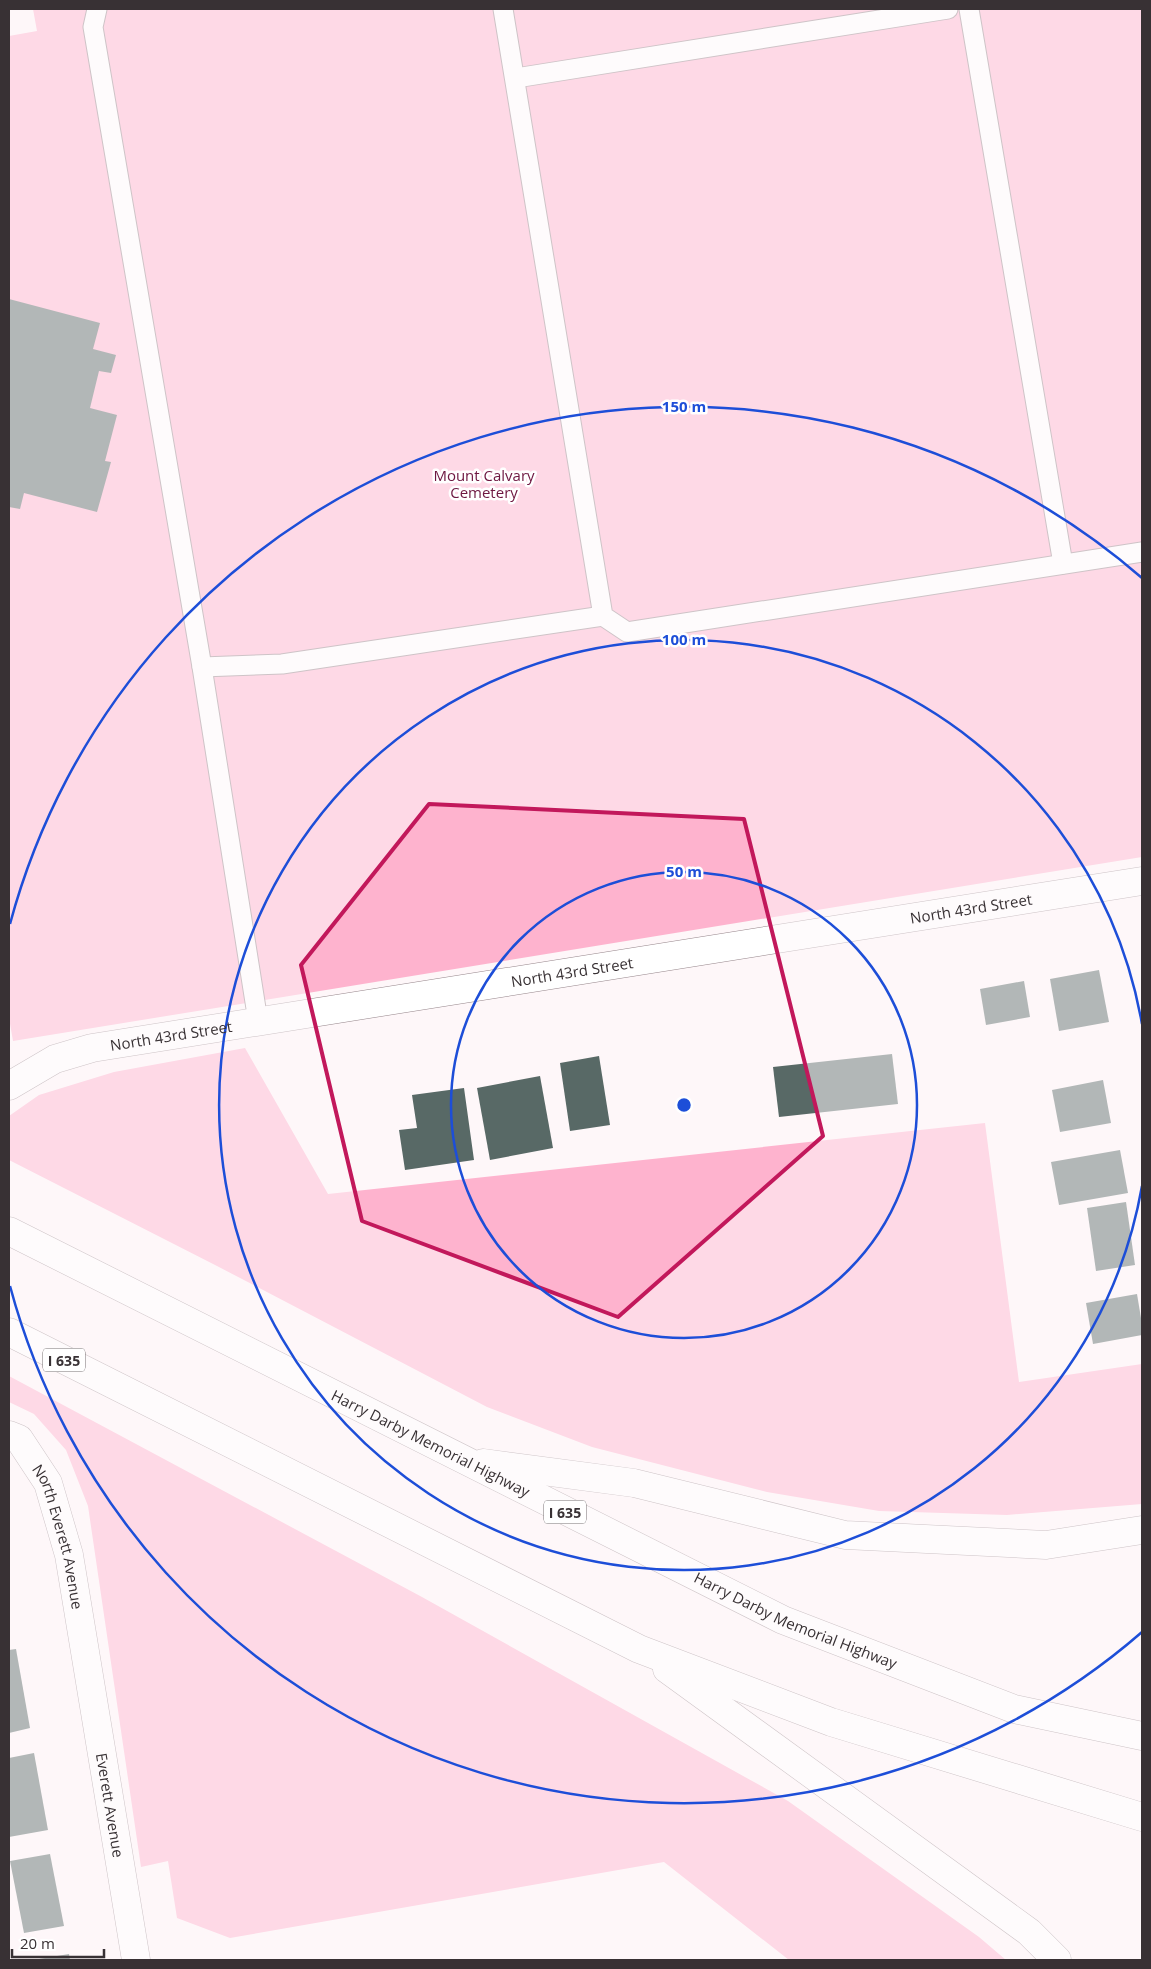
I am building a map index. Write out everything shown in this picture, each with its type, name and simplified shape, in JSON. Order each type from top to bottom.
[{"type":"main road","name":"North 43rd Street","points":[[9,1086],[55,1059],[92,1048],[1142,881]]},
{"type":"main road","name":"Harry Darby Memorial Highway","points":[[9,1232],[783,1620],[1014,1709],[1142,1736]]},
{"type":"main road","name":"I 635","points":[[9,1332],[639,1649],[831,1722],[1142,1817]]},
{"type":"main road","name":"North Everett Avenue","points":[[9,1434],[19,1439],[48,1483],[69,1555],[84,1650]]},
{"type":"main road","points":[[462,1460],[634,1483],[845,1535],[1046,1545],[1142,1530]]},
{"type":"main road","points":[[639,1649],[1029,1932],[1057,1960]]},
{"type":"main road","name":"Everett Avenue","points":[[84,1650],[136,1960]]},
{"type":"lane","points":[[97,9],[93,27],[202,666],[258,1021]]},
{"type":"lane","points":[[503,9],[516,78],[603,616]]},
{"type":"lane","points":[[516,78],[948,9]]},
{"type":"lane","points":[[969,9],[1063,564]]},
{"type":"lane","points":[[202,666],[282,664],[603,616],[627,632],[1142,552]]},
{"type":"highlighted area","points":[[429,804],[744,819],[823,1136],[618,1317],[362,1221],[301,965]]},
{"type":"green space","name":"Mount Calvary Cemetery","points":[[33,9],[1142,9],[1142,857],[13,1041],[9,1018],[9,36],[37,31]]},
{"type":"green space","points":[[245,1048],[328,1194],[985,1123],[1019,1382],[1142,1364],[1142,1504],[1007,1515],[879,1511],[767,1492],[592,1447],[487,1407],[9,1160],[9,1116],[39,1095],[114,1072]]},
{"type":"green space","points":[[9,1376],[422,1597],[788,1801],[979,1937],[1006,1960],[789,1960],[664,1862],[230,1938],[177,1918],[168,1861],[141,1867],[88,1506],[66,1450],[34,1414],[9,1402]]},
{"type":"building","points":[[9,299],[100,323],[93,349],[116,355],[111,373],[99,371],[90,408],[117,415],[105,461],[111,462],[97,512],[24,493],[20,509],[9,507]]},
{"type":"building","points":[[1099,970],[1109,1022],[1059,1031],[1050,979]]},
{"type":"building","points":[[1024,981],[1030,1017],[986,1025],[980,989]]},
{"type":"building","points":[[892,1054],[898,1104],[779,1117],[773,1067]]},
{"type":"building","points":[[599,1056],[610,1125],[570,1131],[560,1063]]},
{"type":"building","points":[[540,1076],[553,1148],[490,1160],[477,1088]]},
{"type":"building","points":[[1103,1080],[1111,1123],[1060,1132],[1052,1090]]},
{"type":"building","points":[[464,1088],[474,1160],[405,1170],[399,1130],[417,1128],[412,1095]]},
{"type":"building","points":[[1120,1150],[1128,1193],[1059,1205],[1051,1162]]},
{"type":"building","points":[[1126,1202],[1135,1265],[1096,1271],[1087,1208]]},
{"type":"building","points":[[1137,1294],[1142,1335],[1093,1344],[1086,1303]]},
{"type":"building","points":[[16,1649],[30,1728],[9,1733],[9,1650]]},
{"type":"building","points":[[34,1753],[48,1830],[9,1837],[9,1758]]},
{"type":"building","points":[[50,1854],[64,1926],[24,1933],[10,1861]]},
{"type":"building","points":[[69,1954],[70,1960],[39,1960],[39,1959]]}]
